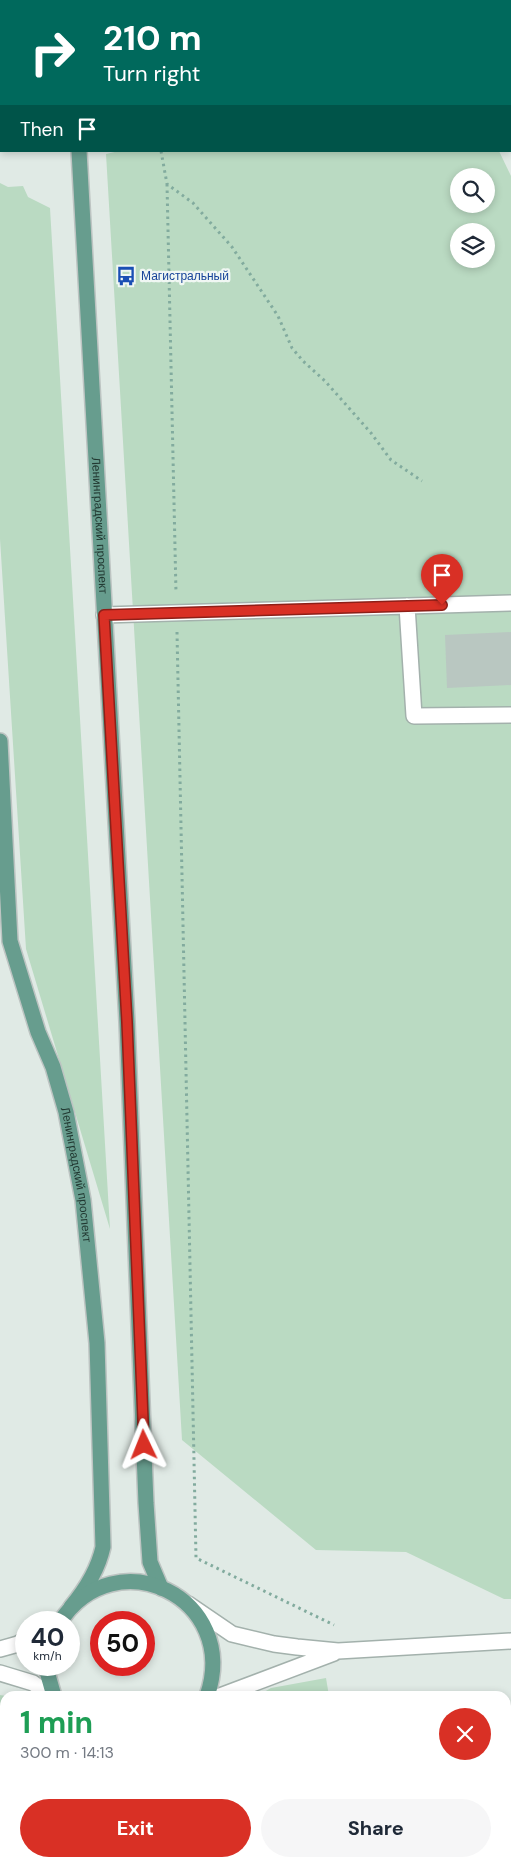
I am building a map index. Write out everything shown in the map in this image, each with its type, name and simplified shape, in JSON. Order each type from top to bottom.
[{"type":"main road","name":"Ленинградский проспект","points":[[79,152],[127,1032],[146,1503],[150,1562],[161,1588]]},
{"type":"main road","name":"Ленинградский проспект","points":[[0,741],[10,941],[38,1032],[53,1067],[66,1112],[83,1200],[91,1268],[96,1343],[103,1547],[99,1564],[68,1611]]},
{"type":"main road","points":[[71,1607],[82,1598],[106,1585],[134,1582],[161,1588],[184,1602],[195,1612],[204,1625],[209,1639],[214,1668],[209,1691]]},
{"type":"main road","points":[[48,1676],[52,1691]]},
{"type":"street","points":[[104,615],[511,603]]},
{"type":"street","points":[[407,606],[414,716],[511,715]]},
{"type":"street","points":[[184,1602],[232,1634],[274,1644],[338,1651],[511,1641]]},
{"type":"street","points":[[65,1611],[71,1607]]},
{"type":"street","points":[[0,1649],[15,1645]]},
{"type":"street","points":[[233,1691],[338,1651]]},
{"type":"street","points":[[0,1673],[33,1683],[45,1691]]},
{"type":"path","points":[[161,152],[167,184],[196,1558],[334,1625]]},
{"type":"path","points":[[167,184],[194,203],[232,247],[278,316],[292,348],[303,361],[325,381],[358,418],[391,460],[422,481]]},
{"type":"green space","points":[[115,152],[499,152],[511,176],[511,1599],[504,1599],[406,1552],[316,1550],[182,1440],[106,154]]},
{"type":"green space","points":[[0,183],[8,187],[23,186],[28,197],[50,208],[110,1229],[26,949],[0,539]]},
{"type":"green space","points":[[326,1678],[328,1691],[266,1691],[271,1688]]},
{"type":"building","points":[[511,632],[511,685],[447,688],[445,635]]},
{"type":"place","name":"Магистральный","points":[[126,276]]},
{"type":"route","points":[[144,1445],[127,1022],[104,615],[442,605]]}]
